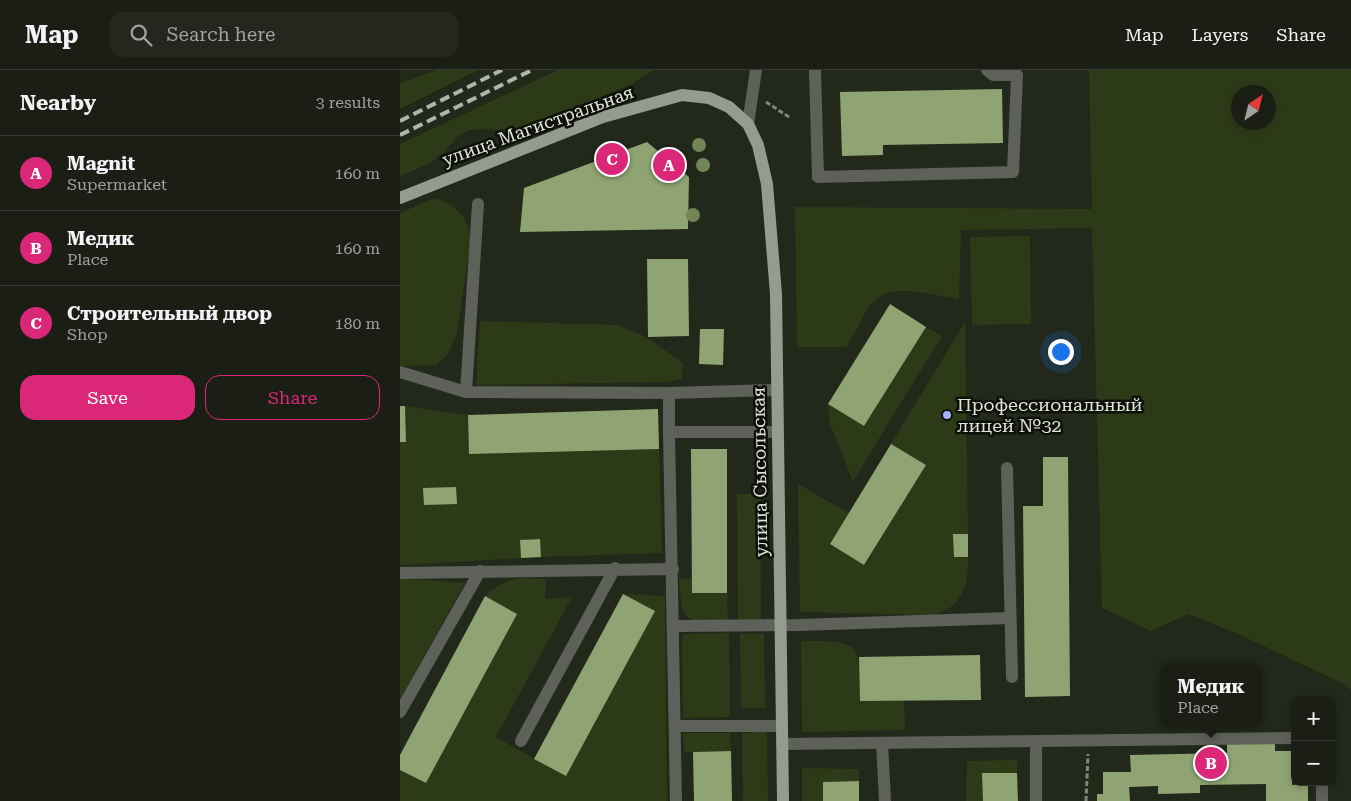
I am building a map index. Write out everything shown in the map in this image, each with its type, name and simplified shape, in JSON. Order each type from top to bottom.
[{"type":"main road","name":"улица Магистральная","points":[[400,198],[603,117],[682,95],[708,98],[729,107],[748,124],[758,145]]},
{"type":"main road","name":"улица Сысольская","points":[[758,145],[769,196],[776,294],[783,801]]},
{"type":"street","points":[[748,124],[754,94],[756,70]]},
{"type":"street","points":[[815,70],[818,177],[1013,172],[1018,75],[993,75],[987,70]]},
{"type":"street","points":[[466,392],[478,204]]},
{"type":"street","points":[[400,372],[466,392],[669,393],[776,390]]},
{"type":"street","points":[[669,393],[676,801]]},
{"type":"street","points":[[669,432],[777,432]]},
{"type":"street","points":[[1008,468],[1009,618],[1012,677]]},
{"type":"street","points":[[400,573],[615,568],[673,569]]},
{"type":"street","points":[[521,741],[615,568]]},
{"type":"street","points":[[400,712],[480,571]]},
{"type":"street","points":[[674,626],[780,626],[1009,618]]},
{"type":"street","points":[[675,726],[782,726]]},
{"type":"street","points":[[782,744],[1089,742],[1291,738]]},
{"type":"street","points":[[1036,742],[1036,801]]},
{"type":"street","points":[[882,743],[885,801]]},
{"type":"street","points":[[1322,786],[1322,801]]},
{"type":"path","points":[[754,94],[789,117]]},
{"type":"path","points":[[1086,801],[1089,742]]},
{"type":"green space","points":[[437,70],[478,70],[400,109],[400,83]]},
{"type":"green space","points":[[558,70],[654,70],[630,85],[522,129],[478,129],[467,131],[460,135],[436,159],[400,176],[400,144]]},
{"type":"green space","points":[[1089,70],[1351,70],[1351,690],[1346,685],[1238,634],[1188,614],[1151,631],[1102,608],[1092,228],[961,230],[959,299],[916,292],[893,292],[883,295],[871,304],[847,347],[797,347],[795,207],[1092,209]]},
{"type":"green space","points":[[435,198],[450,204],[464,217],[471,237],[457,334],[447,355],[436,365],[400,366],[400,213]]},
{"type":"green space","points":[[1030,236],[1031,324],[972,325],[970,237]]},
{"type":"green space","points":[[480,321],[617,325],[646,337],[683,363],[682,379],[668,382],[476,385]]},
{"type":"green space","points":[[965,322],[968,534],[954,534],[954,557],[968,557],[967,577],[962,594],[950,607],[932,615],[800,612],[798,484],[849,513],[830,544],[865,565],[926,465],[891,444]]},
{"type":"green space","points":[[926,327],[942,336],[853,481],[830,424],[828,404],[864,426]]},
{"type":"green space","points":[[405,406],[468,415],[469,454],[659,449],[662,553],[541,557],[540,539],[520,540],[521,558],[400,565],[400,442],[406,442]]},
{"type":"green space","points":[[737,494],[760,494],[761,619],[738,619]]},
{"type":"green space","points":[[400,578],[465,583],[400,699]]},
{"type":"green space","points":[[521,578],[546,579],[545,599],[572,597],[496,737],[565,776],[655,611],[623,594],[665,596],[667,801],[400,801],[400,770],[426,783],[517,614],[485,596],[501,584]]},
{"type":"green space","points":[[679,578],[692,579],[692,593],[727,593],[728,621],[702,621],[688,617],[684,612],[682,604]]},
{"type":"green space","points":[[729,633],[730,717],[683,718],[682,634]]},
{"type":"green space","points":[[740,634],[764,634],[765,708],[741,708]]},
{"type":"green space","points":[[801,641],[836,642],[846,644],[853,649],[859,666],[860,701],[904,701],[905,730],[802,732]]},
{"type":"green space","points":[[767,732],[768,801],[743,801],[742,733]]},
{"type":"green space","points":[[683,733],[730,733],[731,751],[684,752]]},
{"type":"green space","points":[[1017,760],[1017,773],[983,773],[983,801],[966,801],[967,761]]},
{"type":"green space","points":[[802,768],[859,769],[859,781],[823,782],[823,801],[802,801]]},
{"type":"building","points":[[1002,89],[1003,143],[883,145],[883,155],[842,156],[840,92]]},
{"type":"building","points":[[647,142],[689,177],[688,229],[520,232],[524,188]]},
{"type":"building","points":[[647,259],[688,259],[689,336],[648,337]]},
{"type":"building","points":[[890,304],[926,327],[864,426],[828,404]]},
{"type":"building","points":[[700,329],[724,329],[723,365],[699,364]]},
{"type":"building","points":[[400,406],[405,406],[406,442],[400,442]]},
{"type":"building","points":[[658,409],[659,449],[469,454],[468,415]]},
{"type":"building","points":[[891,444],[926,465],[864,565],[830,544]]},
{"type":"building","points":[[691,449],[727,449],[727,593],[692,593]]},
{"type":"building","points":[[1043,457],[1068,457],[1070,696],[1025,697],[1023,506],[1043,506]]},
{"type":"building","points":[[456,487],[457,504],[424,505],[423,488]]},
{"type":"building","points":[[953,534],[968,534],[968,557],[954,557]]},
{"type":"building","points":[[540,539],[541,557],[521,558],[520,540]]},
{"type":"building","points":[[623,594],[655,611],[566,776],[534,759]]},
{"type":"building","points":[[485,596],[517,614],[426,783],[400,770],[400,755]]},
{"type":"building","points":[[980,655],[981,700],[860,701],[859,657]]},
{"type":"building","points":[[1275,742],[1275,751],[1291,751],[1291,786],[1308,786],[1308,801],[1266,801],[1266,784],[1200,785],[1200,793],[1158,794],[1158,786],[1129,787],[1130,801],[1097,801],[1097,794],[1103,794],[1103,772],[1131,772],[1130,755],[1227,753],[1227,743]]},
{"type":"building","points":[[731,751],[732,801],[694,801],[693,752]]},
{"type":"building","points":[[982,773],[1017,773],[1018,801],[983,801]]},
{"type":"building","points":[[859,781],[859,801],[823,801],[823,782]]},
{"type":"railway","points":[[400,121],[502,70]]},
{"type":"railway","points":[[400,135],[532,70]]},
{"type":"place","name":"Строительный двор","points":[[612,159]]},
{"type":"place","name":"Magnit","points":[[669,165]]},
{"type":"place","name":"Профессиональный лицей №32","points":[[947,415]]},
{"type":"place","name":"Медик","points":[[1211,763]]}]
